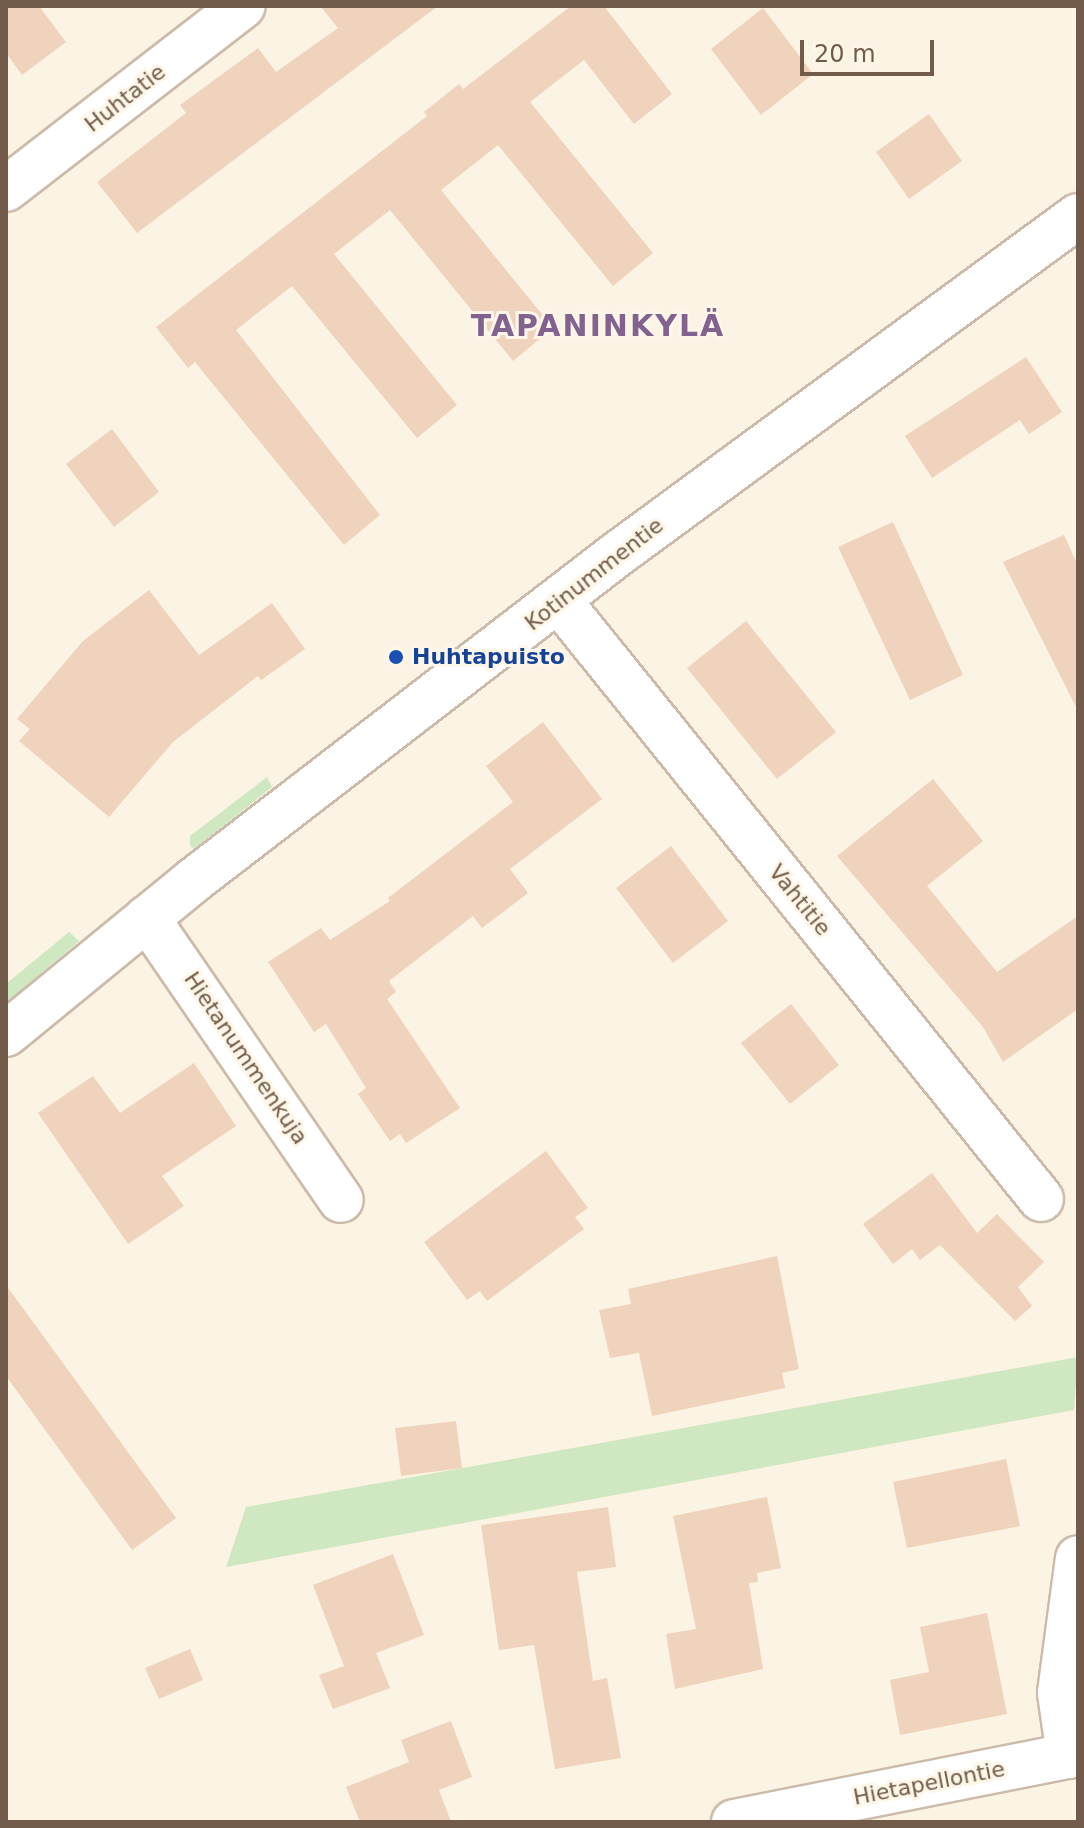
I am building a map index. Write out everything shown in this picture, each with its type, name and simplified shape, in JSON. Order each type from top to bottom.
[{"type":"street","name":"Huhtatie","points":[[6,189],[243,6]]},
{"type":"street","name":"Kotinummentie","points":[[6,1034],[147,918],[559,601],[1078,216]]},
{"type":"street","name":"Vahtitie","points":[[559,601],[1041,1199]]},
{"type":"street","name":"Hietanummenkuja","points":[[147,918],[341,1200]]},
{"type":"street","points":[[1073,1755],[1060,1693],[1078,1558]]},
{"type":"street","name":"Hietapellontie","points":[[734,1822],[1073,1755]]},
{"type":"green space","points":[[267,777],[272,787],[194,849],[190,845],[190,836]]},
{"type":"green space","points":[[69,932],[79,941],[6,1003],[6,984]]},
{"type":"green space","points":[[1078,1357],[1074,1410],[226,1567],[246,1507]]},
{"type":"building","points":[[6,6],[39,6],[66,42],[22,75],[6,53]]},
{"type":"building","points":[[320,6],[438,6],[137,233],[97,182],[186,113],[180,105],[258,48],[276,72],[338,28]]},
{"type":"building","points":[[571,6],[604,6],[672,94],[634,124],[584,60],[530,102],[653,253],[613,286],[498,145],[441,190],[553,328],[513,361],[390,210],[334,254],[457,405],[417,438],[292,286],[236,330],[380,515],[344,545],[195,362],[188,368],[156,327],[427,116],[424,112],[459,84],[463,89]]},
{"type":"building","points":[[763,8],[813,74],[761,115],[711,49]]},
{"type":"building","points":[[929,114],[962,161],[909,199],[876,152]]},
{"type":"building","points":[[1026,357],[1062,412],[1029,434],[1020,420],[932,478],[905,436]]},
{"type":"building","points":[[112,429],[159,492],[114,527],[66,464]]},
{"type":"building","points":[[893,522],[963,675],[910,700],[838,547]]},
{"type":"building","points":[[1064,535],[1078,566],[1078,711],[1003,562]]},
{"type":"building","points":[[149,590],[199,655],[272,603],[305,649],[261,680],[258,676],[173,742],[109,817],[19,741],[30,729],[17,719],[83,641]]},
{"type":"building","points":[[746,621],[836,732],[777,779],[687,668]]},
{"type":"building","points":[[543,722],[602,799],[510,869],[528,893],[482,928],[473,916],[389,981],[396,992],[387,999],[460,1108],[406,1143],[400,1134],[390,1141],[358,1094],[366,1088],[326,1024],[314,1032],[268,962],[321,928],[330,940],[390,901],[388,898],[513,802],[486,766]]},
{"type":"building","points":[[933,779],[983,841],[927,886],[997,972],[1078,916],[1078,1009],[1003,1062],[983,1027],[837,856]]},
{"type":"building","points":[[671,846],[728,921],[673,963],[616,888]]},
{"type":"building","points":[[791,1004],[839,1065],[790,1104],[741,1043]]},
{"type":"building","points":[[194,1063],[236,1126],[162,1176],[184,1206],[128,1244],[38,1113],[93,1076],[120,1113]]},
{"type":"building","points":[[546,1151],[588,1208],[575,1217],[584,1229],[487,1301],[480,1291],[467,1300],[424,1242]]},
{"type":"building","points":[[932,1173],[977,1233],[997,1214],[1044,1262],[1018,1287],[1032,1306],[1015,1321],[940,1245],[920,1260],[912,1249],[893,1264],[863,1224]]},
{"type":"building","points":[[777,1256],[799,1369],[782,1373],[785,1388],[652,1416],[639,1353],[610,1358],[599,1310],[631,1304],[628,1289]]},
{"type":"building","points":[[6,1285],[176,1518],[132,1550],[6,1376]]},
{"type":"building","points":[[456,1421],[462,1468],[401,1476],[395,1428]]},
{"type":"building","points":[[1006,1459],[1020,1526],[907,1548],[893,1482]]},
{"type":"building","points":[[767,1497],[781,1568],[757,1573],[758,1582],[749,1583],[763,1669],[675,1689],[666,1634],[696,1629],[673,1516]]},
{"type":"building","points":[[608,1507],[616,1567],[577,1572],[593,1681],[607,1678],[621,1758],[555,1769],[534,1645],[499,1650],[481,1525]]},
{"type":"building","points":[[393,1554],[424,1635],[376,1653],[390,1688],[333,1709],[319,1675],[344,1666],[313,1585]]},
{"type":"building","points":[[987,1613],[1007,1714],[900,1735],[890,1680],[929,1672],[920,1627]]},
{"type":"building","points":[[190,1649],[203,1680],[159,1699],[145,1668]]},
{"type":"building","points":[[451,1721],[472,1777],[439,1790],[451,1822],[360,1822],[346,1787],[409,1762],[401,1740]]},
{"type":"place","name":"Huhtapuisto","points":[[396,657]]},
{"type":"district","name":"TAPANINKYLÄ","points":[[598,326]]}]
